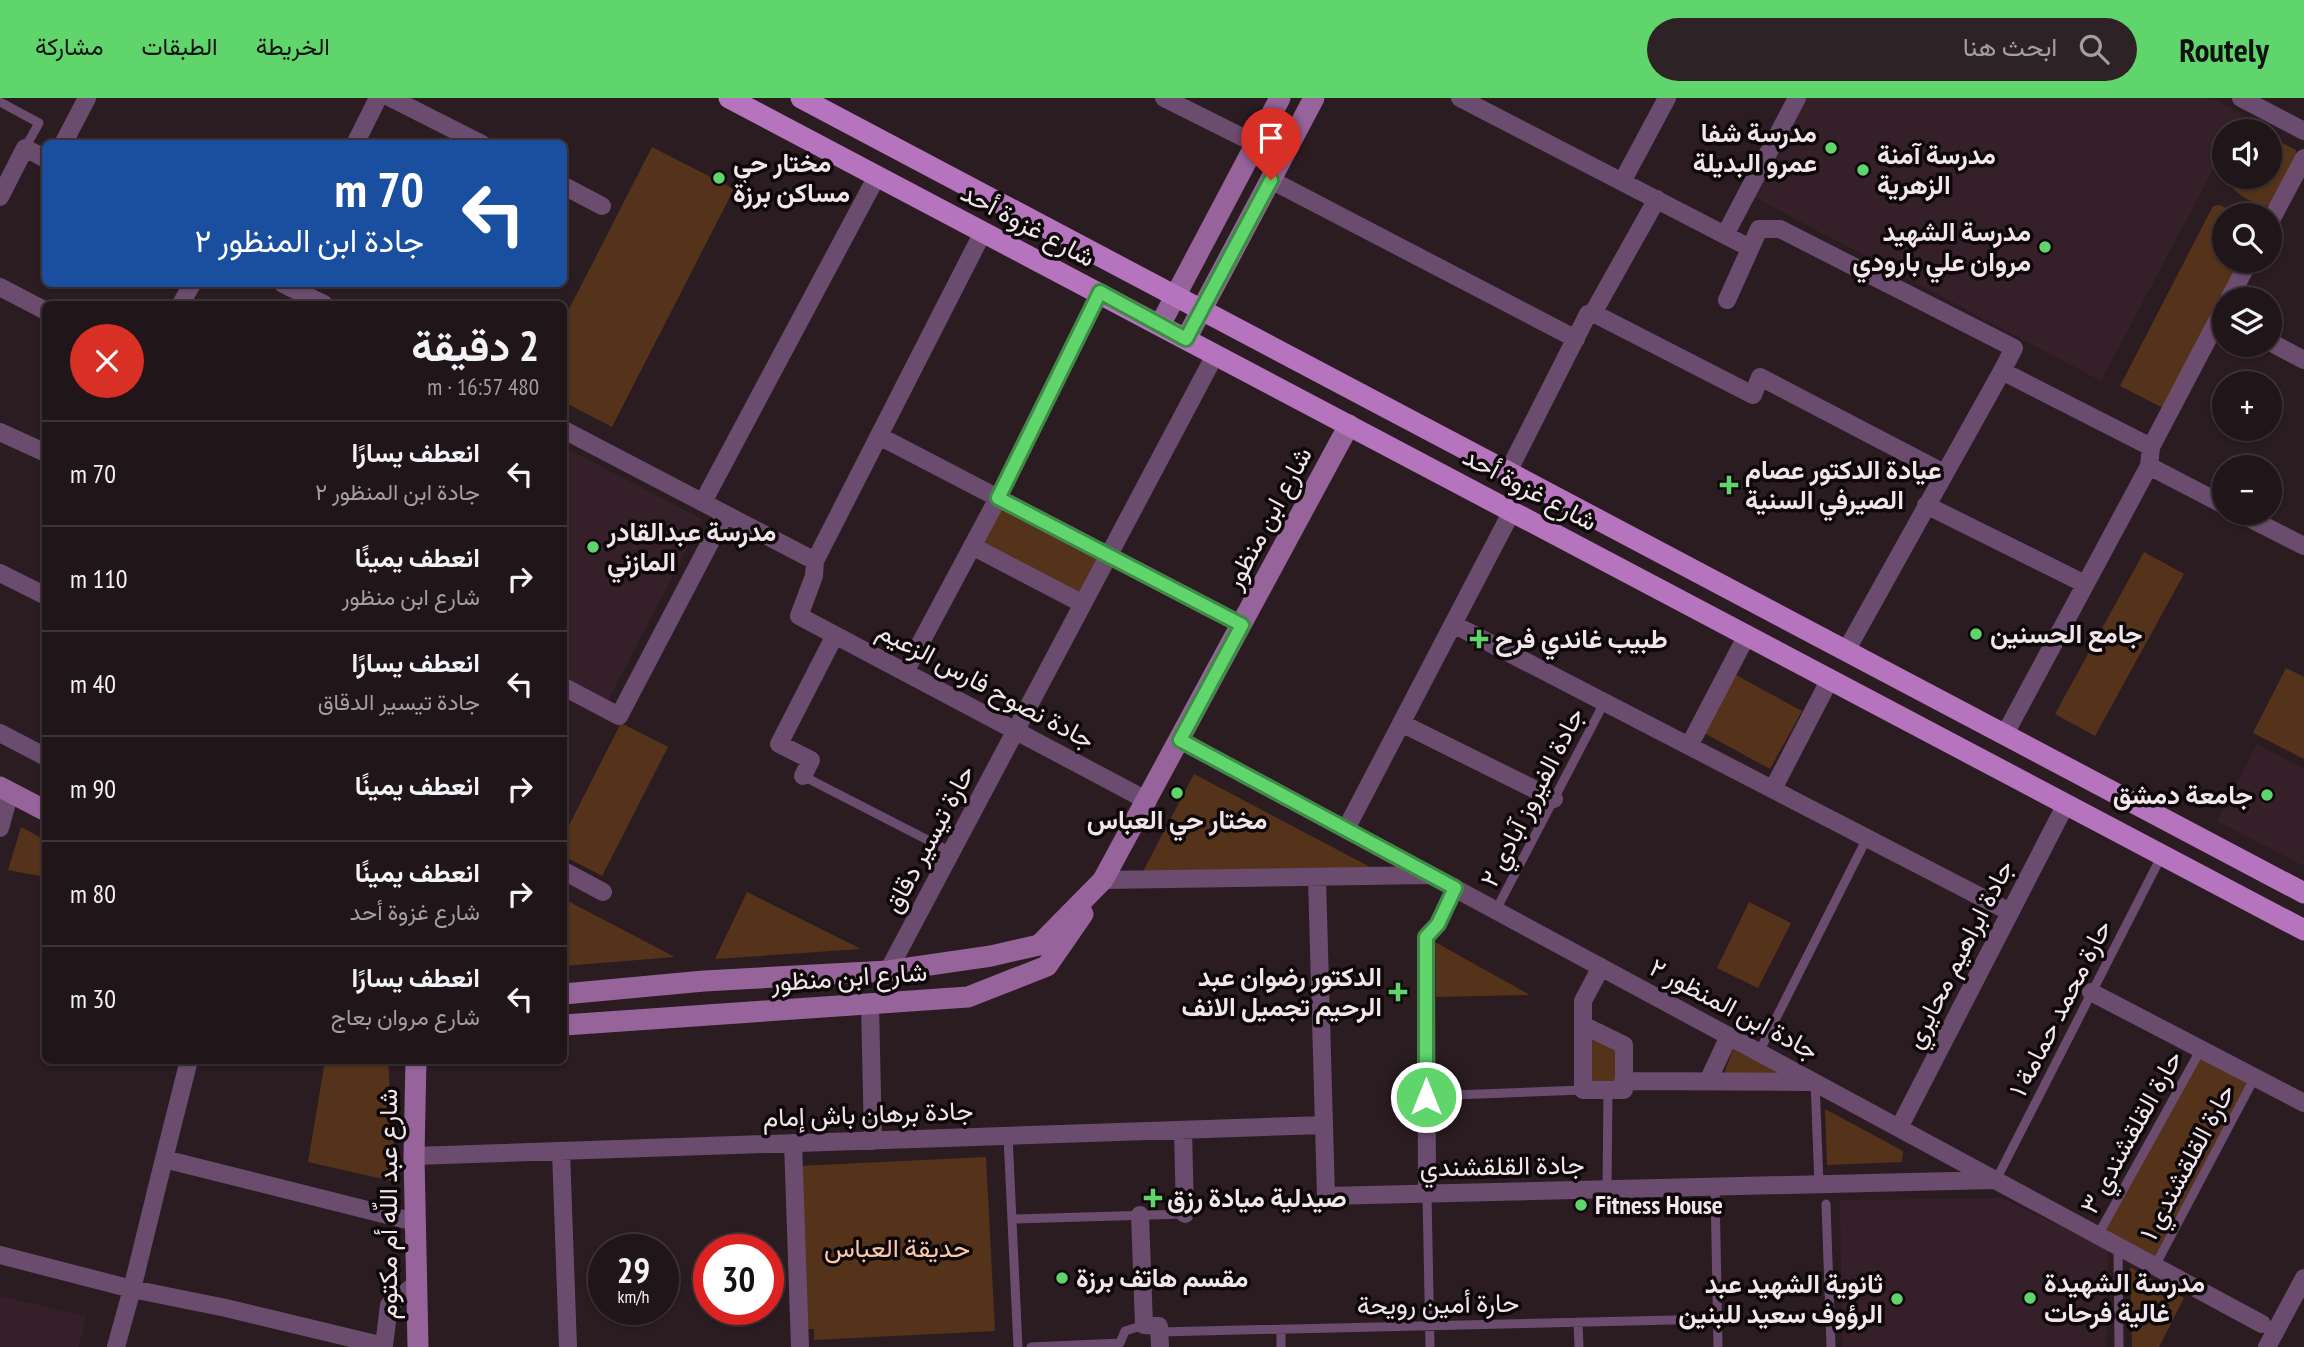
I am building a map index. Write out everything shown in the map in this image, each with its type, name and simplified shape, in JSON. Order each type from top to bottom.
[{"type":"main road","name":"شارع غزوة أحد","points":[[729,98],[2304,930]]},
{"type":"main road","name":"شارع غزوة أحد","points":[[801,98],[2304,893]]},
{"type":"main road","points":[[1160,325],[1280,98]]},
{"type":"main road","points":[[1186,339],[1314,98]]},
{"type":"main road","name":"شارع ابن منظور","points":[[567,1025],[968,996],[1047,966],[1080,920],[1148,801],[1349,425]]},
{"type":"main road","points":[[5,790],[42,809]]},
{"type":"main road","name":"شارع ابن منظور","points":[[567,994],[704,981],[888,971],[991,956],[1039,944],[1097,887]]},
{"type":"main road","name":"شارع عبد اللّه أم مكتوم","points":[[416,1064],[414,1156],[418,1347]]},
{"type":"street","points":[[66,140],[87,98]]},
{"type":"street","points":[[357,140],[378,98]]},
{"type":"street","points":[[391,98],[473,140]]},
{"type":"street","points":[[1164,98],[1255,144]]},
{"type":"street","points":[[1460,98],[1750,248]]},
{"type":"street","points":[[1622,182],[1667,98]]},
{"type":"street","points":[[1725,235],[1797,98]]},
{"type":"street","points":[[2241,98],[2304,131]]},
{"type":"street","points":[[0,197],[24,148],[42,157]]},
{"type":"street","points":[[2280,203],[2304,158]]},
{"type":"street","points":[[703,502],[877,176]]},
{"type":"street","points":[[1271,180],[1576,339]]},
{"type":"street","points":[[567,188],[602,206]]},
{"type":"street","points":[[1508,472],[1588,314],[1593,313],[1657,199]]},
{"type":"street","points":[[1727,300],[1759,229],[1780,229],[2014,348],[1846,650]]},
{"type":"street","points":[[567,432],[816,561],[983,232]]},
{"type":"street","points":[[0,287],[42,309]]},
{"type":"street","points":[[290,287],[318,301]]},
{"type":"street","points":[[905,672],[998,498],[1100,292]]},
{"type":"street","points":[[1593,313],[1753,395],[1760,377],[1944,473]]},
{"type":"street","points":[[2004,734],[2149,466],[2151,447],[2212,334]]},
{"type":"street","points":[[2282,348],[2304,360]]},
{"type":"street","name":"حارة تيسير دقاق","points":[[888,971],[1215,355]]},
{"type":"street","points":[[2002,371],[2151,447]]},
{"type":"street","points":[[0,432],[42,451]]},
{"type":"street","points":[[879,436],[1242,625]]},
{"type":"street","points":[[2149,466],[2212,499]]},
{"type":"street","points":[[1926,505],[2085,584]]},
{"type":"street","points":[[1346,829],[1512,511]]},
{"type":"street","points":[[567,689],[619,716],[725,514]]},
{"type":"street","points":[[2263,525],[2304,546]]},
{"type":"street","points":[[972,546],[1083,604]]},
{"type":"street","name":"جادة نصوح فارس الزعيم","points":[[816,561],[814,576],[799,616],[1148,801]]},
{"type":"street","points":[[0,573],[42,594]]},
{"type":"street","points":[[1453,624],[2010,912]]},
{"type":"street","points":[[803,776],[811,760],[779,744],[835,635]]},
{"type":"street","points":[[1689,746],[1747,635]]},
{"type":"street","points":[[1773,789],[1830,679]]},
{"type":"street","points":[[1401,723],[1554,800]]},
{"type":"street","points":[[0,733],[42,755]]},
{"type":"street","name":"جادة ابن المنظور ٢","points":[[1180,740],[2262,1324]]},
{"type":"street","points":[[0,828],[5,790]]},
{"type":"street","name":"جادة ابراهيم محايري","points":[[1899,1128],[2066,804]]},
{"type":"street","points":[[567,873],[603,892]]},
{"type":"street","points":[[1097,887],[1430,875]]},
{"type":"street","name":"جادة القلقشندي","points":[[1317,879],[1326,1196],[1996,1180]]},
{"type":"street","points":[[1427,1194],[1426,937],[1438,924],[1455,888]]},
{"type":"street","points":[[1601,967],[1583,1001],[1583,1090],[1708,1081],[1815,1082]]},
{"type":"street","points":[[2091,992],[2304,1103]]},
{"type":"street","points":[[870,1003],[873,1140]]},
{"type":"street","points":[[1583,1025],[1624,1045],[1615,1086]]},
{"type":"street","points":[[1708,1081],[1729,1036]]},
{"type":"street","points":[[116,1347],[187,1064]]},
{"type":"street","name":"جادة برهان باش إمام","points":[[414,1156],[1324,1125]]},
{"type":"street","points":[[1183,1130],[1185,1214]]},
{"type":"street","points":[[793,1143],[800,1347]]},
{"type":"street","points":[[561,1151],[568,1347]]},
{"type":"street","points":[[164,1159],[415,1222]]},
{"type":"street","points":[[1140,1215],[1154,1335]]},
{"type":"street","points":[[0,1255],[132,1289],[226,1308],[384,1346],[389,1305],[416,1284]]},
{"type":"street","points":[[2269,1347],[2304,1278]]},
{"type":"lane","points":[[0,102],[39,123],[24,148]]},
{"type":"lane","name":"جادة الفيروز آبادي ٢","points":[[1496,910],[1604,702]]},
{"type":"lane","points":[[803,776],[951,852]]},
{"type":"lane","points":[[1759,1052],[1867,838]]},
{"type":"lane","name":"حارة محمد حمامة ١","points":[[1996,1180],[2162,855]]},
{"type":"lane","name":"حارة القلقشندي ٣","points":[[2098,1235],[2201,1049]]},
{"type":"lane","name":"حارة القلقشندي ١","points":[[2155,1266],[2255,1077]]},
{"type":"lane","points":[[1815,1082],[1819,1184]]},
{"type":"lane","points":[[1607,1189],[1615,1086]]},
{"type":"lane","points":[[1426,1097],[1583,1090]]},
{"type":"lane","points":[[1008,1136],[1018,1347]]},
{"type":"lane","points":[[1715,1187],[1718,1347]]},
{"type":"lane","points":[[1427,1194],[1430,1347]]},
{"type":"lane","points":[[1826,1204],[1831,1347]]},
{"type":"lane","points":[[1012,1219],[1185,1214]]},
{"type":"lane","points":[[2118,1246],[2119,1347]]},
{"type":"lane","name":"حارة أمين رويحة","points":[[1154,1335],[1281,1329],[1717,1319]]},
{"type":"lane","points":[[1578,1322],[1579,1347]]},
{"type":"lane","points":[[1281,1329],[1281,1347]]},
{"type":"lane","points":[[1031,1347],[1120,1343],[1125,1331],[1154,1335]]},
{"type":"shaded area","points":[[1806,98],[2212,98],[2242,114],[2239,119],[2212,119],[2212,172],[2101,381],[1754,197]]},
{"type":"shaded area","points":[[567,449],[702,519],[607,703],[567,682]]},
{"type":"shaded area","name":"جامعة دمشق","points":[[2257,744],[2304,769],[2304,866],[2217,821]]},
{"type":"shaded area","points":[[2002,1198],[2108,1249],[2106,1347],[1842,1347],[1840,1200]]},
{"type":"shaded area","points":[[0,1296],[86,1316],[79,1347],[0,1347]]},
{"type":"green space","points":[[2282,143],[2296,150],[2297,162],[2282,185]]},
{"type":"green space","points":[[652,147],[734,189],[612,427],[567,404],[567,313]]},
{"type":"green space","points":[[2233,189],[2279,189],[2270,203],[2256,203]]},
{"type":"green space","points":[[2212,208],[2212,273],[2233,273],[2226,287],[2212,287],[2212,313],[2163,408],[2120,386]]},
{"type":"green space","points":[[998,498],[1109,556],[1083,604],[972,546]]},
{"type":"green space","points":[[2144,552],[2184,574],[2095,736],[2055,714]]},
{"type":"green space","points":[[2286,668],[2304,677],[2304,759],[2253,733]]},
{"type":"green space","points":[[1736,675],[1802,711],[1770,769],[1704,733]]},
{"type":"green space","points":[[621,723],[668,747],[602,876],[567,858],[567,829]]},
{"type":"green space","points":[[1194,774],[1372,868],[1139,879]]},
{"type":"green space","points":[[21,827],[42,838],[42,876],[8,870]]},
{"type":"green space","points":[[747,892],[861,949],[715,959]]},
{"type":"green space","points":[[567,901],[675,957],[567,966]]},
{"type":"green space","points":[[1749,902],[1791,923],[1758,988],[1717,968]]},
{"type":"green space","points":[[1435,942],[1530,995],[1436,997]]},
{"type":"green space","points":[[1586,1033],[1620,1049],[1619,1087],[1585,1087]]},
{"type":"green space","points":[[1736,1042],[1795,1077],[1722,1079]]},
{"type":"green space","points":[[2201,1049],[2255,1077],[2155,1266],[2098,1235]]},
{"type":"green space","points":[[324,1064],[388,1064],[396,1182],[308,1162]]},
{"type":"green space","points":[[1825,1109],[1903,1151],[1902,1162],[1827,1165]]},
{"type":"green space","name":"حديقة العباس","points":[[986,1157],[995,1331],[814,1340],[814,1329],[807,1329],[799,1166]]},
{"type":"green space","points":[[2130,1267],[2184,1298],[2159,1347],[2132,1347]]},
{"type":"place","name":"مدرسة شفا عمرو البديلة","points":[[1831,148]]},
{"type":"place","name":"مدرسة آمنة الزهرية","points":[[1863,170]]},
{"type":"place","name":"مختار حي مساكن برزة","points":[[719,178]]},
{"type":"place","name":"مدرسة الشهيد مروان علي بارودي","points":[[2045,247]]},
{"type":"place","name":"عيادة الدكتور عصام الصيرفي السنية","points":[[1729,485]]},
{"type":"place","name":"مدرسة عبدالقادر المازني","points":[[593,547]]},
{"type":"place","name":"جامع الحسنين","points":[[1976,634]]},
{"type":"place","name":"طبيب غاندي فرح","points":[[1479,639]]},
{"type":"place","name":"مختار حي العباس","points":[[1177,793]]},
{"type":"place","name":"جامعة دمشق","points":[[2267,795]]},
{"type":"place","name":"الدكتور رضوان عبد الرحيم تجميل الانف","points":[[1398,992]]},
{"type":"place","name":"صيدلية ميادة رزق","points":[[1153,1198]]},
{"type":"place","name":"Fitness House","points":[[1581,1205]]},
{"type":"place","name":"مقسم هاتف برزة","points":[[1062,1278]]},
{"type":"place","name":"مدرسة الشهيدة غالية فرحات","points":[[2030,1298]]},
{"type":"place","name":"ثانوية الشهيد عبد الرؤوف سعيد للبنين","points":[[1897,1299]]},
{"type":"route","points":[[1271,180],[1186,339],[1100,292],[998,498],[1242,625],[1180,740],[1455,888],[1438,924],[1426,937],[1426,1097]]}]
